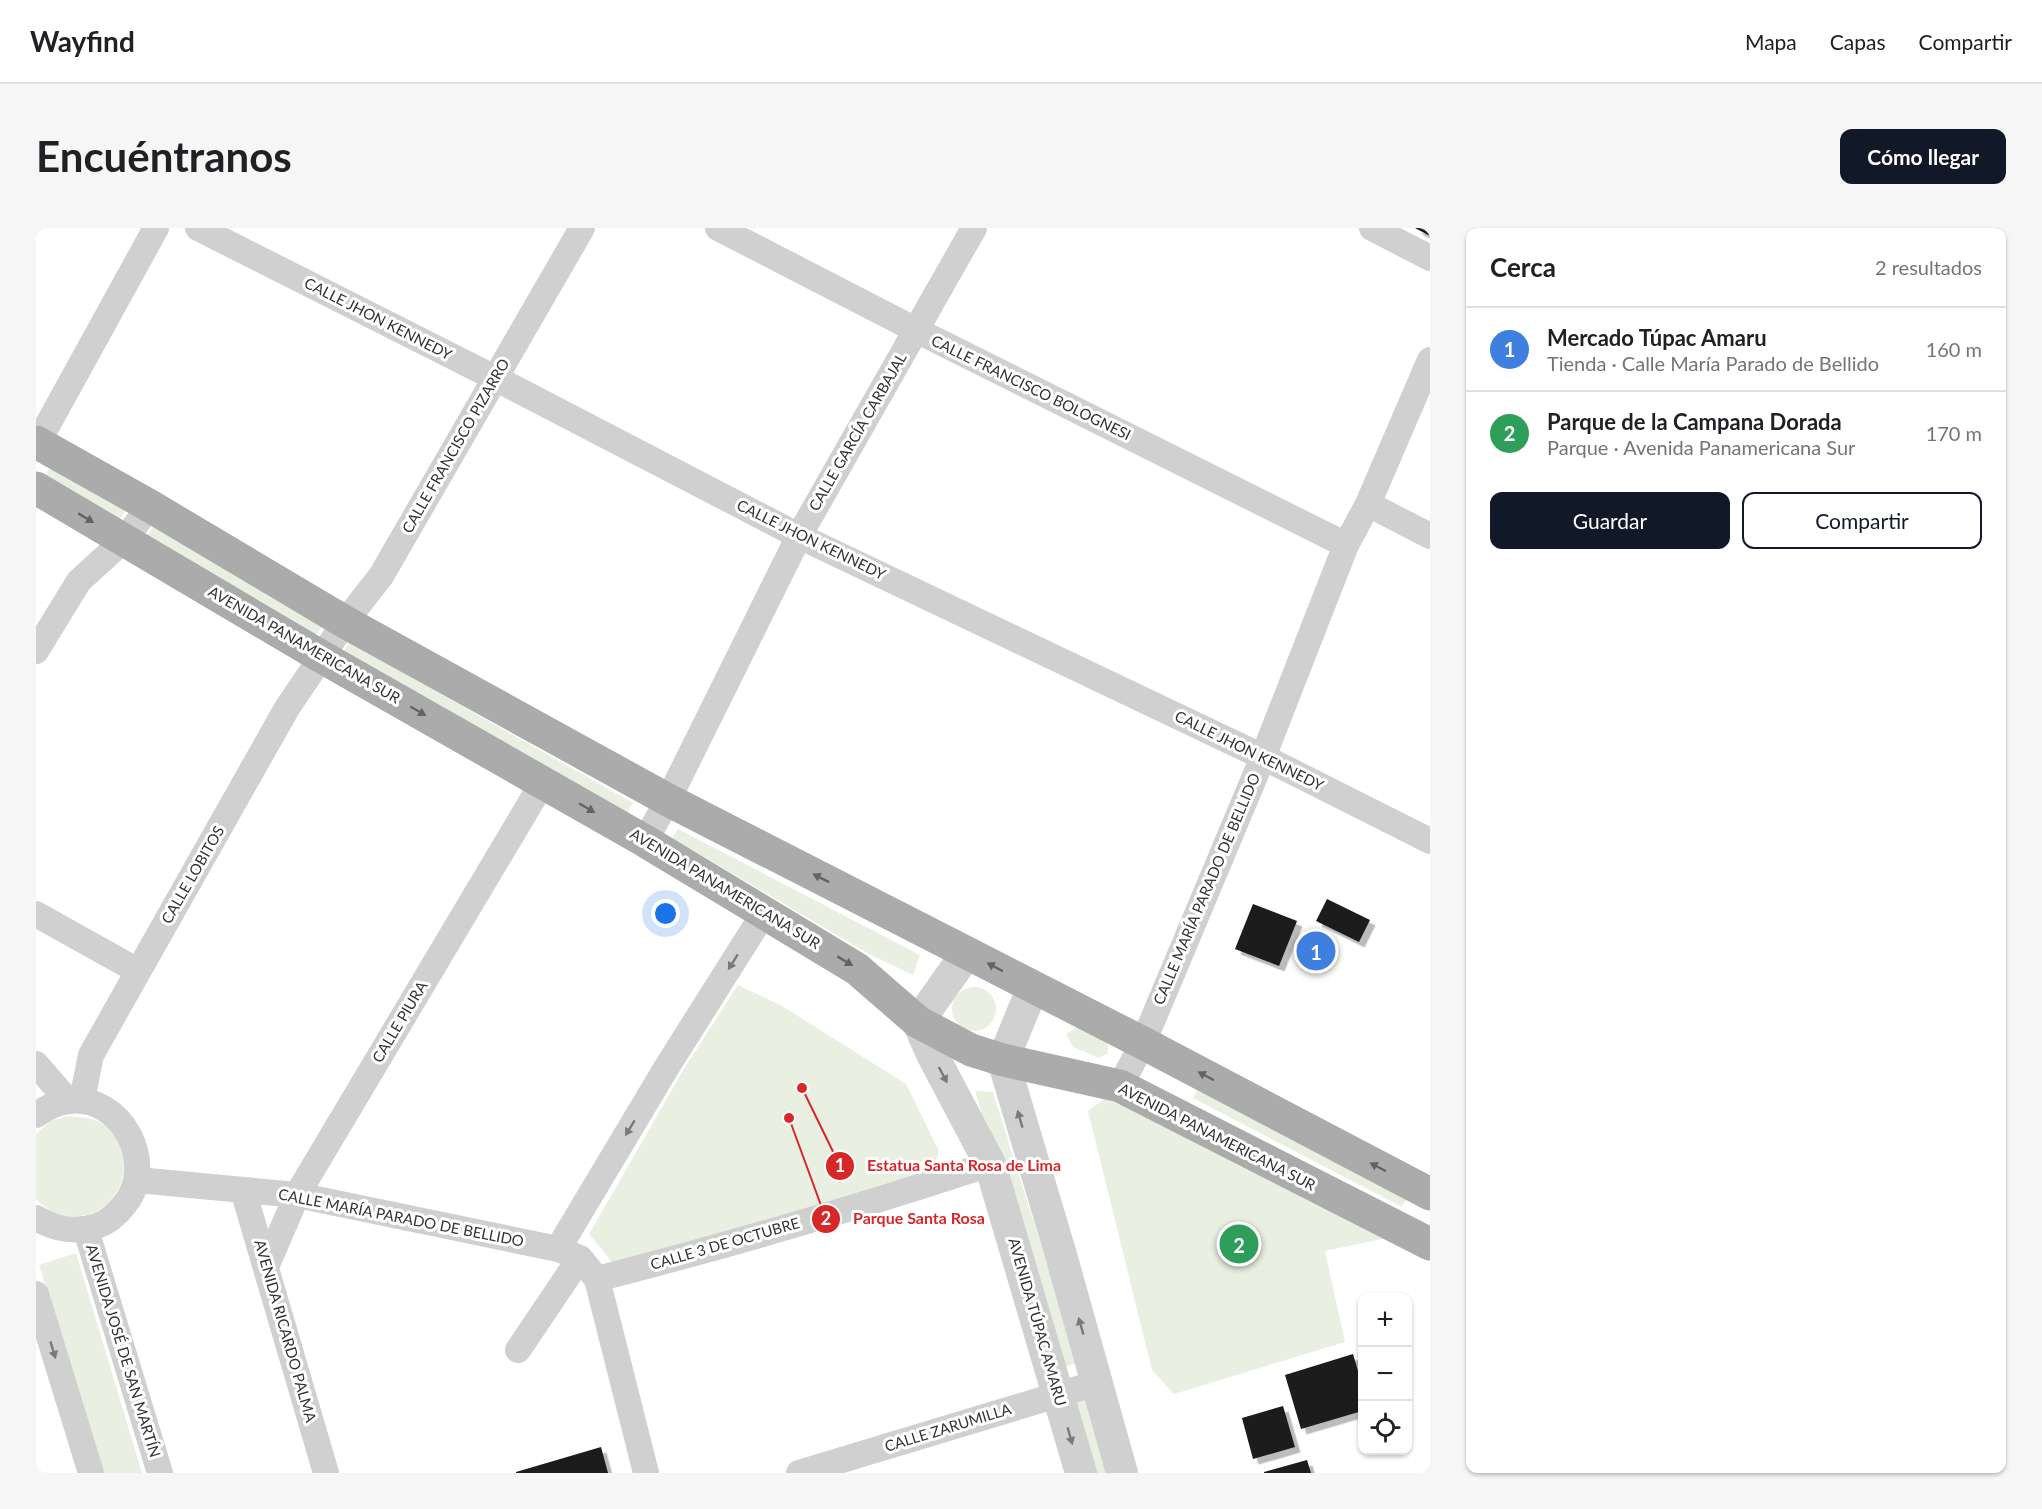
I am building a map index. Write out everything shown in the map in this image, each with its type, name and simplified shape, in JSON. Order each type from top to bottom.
[{"type":"main road","points":[[36,443],[150,506],[345,622],[668,800],[1143,1042],[1430,1194]]},
{"type":"main road","name":"AVENIDA PANAMERICANA SUR","points":[[36,488],[322,657],[645,841],[857,969],[918,1022],[971,1050],[1003,1060],[1120,1086],[1430,1244]]},
{"type":"street","points":[[36,443],[156,228]]},
{"type":"street","name":"CALLE JHON KENNEDY","points":[[198,228],[495,378],[799,536],[1263,757],[1430,841]]},
{"type":"street","name":"CALLE FRANCISCO PIZARRO","points":[[322,657],[345,622],[381,576],[582,228]]},
{"type":"street","name":"CALLE FRANCISCO BOLOGNESI","points":[[718,228],[916,330],[1346,545]]},
{"type":"street","name":"CALLE GARCÍA CARBAJAL","points":[[645,841],[668,800],[799,536],[974,228]]},
{"type":"street","points":[[1372,228],[1430,258]]},
{"type":"street","name":"CALLE MARÍA PARADO DE BELLIDO","points":[[1120,1086],[1143,1042],[1263,757],[1346,545],[1368,504],[1430,360]]},
{"type":"street","points":[[1368,504],[1430,536]]},
{"type":"street","points":[[36,651],[79,581],[124,540],[150,506]]},
{"type":"street","name":"CALLE LOBITOS","points":[[75,1101],[91,1055],[288,708],[322,657]]},
{"type":"street","name":"CALLE PIURA","points":[[266,1267],[297,1195],[543,782]]},
{"type":"street","points":[[518,1350],[668,1065],[764,913]]},
{"type":"street","points":[[36,914],[138,971]]},
{"type":"street","points":[[918,1022],[967,953]]},
{"type":"street","points":[[1033,987],[1003,1060],[1122,1473]]},
{"type":"street","name":"AVENIDA TÚPAC AMARU","points":[[918,1022],[932,1054],[990,1164],[1081,1473]]},
{"type":"street","points":[[36,1064],[75,1101],[106,1111],[122,1124],[133,1140],[138,1160],[137,1180]]},
{"type":"street","points":[[36,1115],[47,1107],[75,1101]]},
{"type":"street","name":"CALLE 3 DE OCTUBRE","points":[[597,1279],[807,1222],[990,1164]]},
{"type":"street","name":"CALLE MARÍA PARADO DE BELLIDO","points":[[137,1180],[297,1195],[569,1254]]},
{"type":"street","name":"AVENIDA JOSÉ DE SAN MARTÍN","points":[[36,1218],[49,1226],[67,1230],[86,1230],[103,1224],[118,1213],[130,1197],[137,1180]]},
{"type":"street","name":"AVENIDA RICARDO PALMA","points":[[243,1190],[326,1473]]},
{"type":"street","name":"AVENIDA JOSÉ DE SAN MARTÍN","points":[[86,1230],[160,1473]]},
{"type":"street","points":[[569,1254],[597,1279],[646,1473]]},
{"type":"street","points":[[36,1294],[91,1473]]},
{"type":"street","name":"CALLE ZARUMILLA","points":[[799,1473],[1097,1383]]},
{"type":"green space","points":[[51,464],[126,510],[119,520],[46,475]]},
{"type":"green space","points":[[153,527],[323,626],[315,636],[147,536]]},
{"type":"green space","points":[[349,642],[633,803],[627,813],[344,652]]},
{"type":"green space","points":[[678,829],[920,955],[913,975],[871,955],[672,838]]},
{"type":"green space","points":[[738,985],[782,1006],[906,1084],[939,1151],[931,1175],[616,1267],[589,1234],[682,1072]]},
{"type":"green space","points":[[974,987],[989,994],[996,1009],[989,1024],[974,1031],[959,1024],[952,1009],[959,994]]},
{"type":"green space","points":[[1077,1027],[1108,1039],[1108,1053],[1099,1058],[1073,1047],[1066,1034]]},
{"type":"green space","points":[[1201,1083],[1411,1191],[1402,1207],[1193,1098]]},
{"type":"green space","points":[[975,1091],[993,1092],[1078,1363],[1058,1369]]},
{"type":"green space","points":[[1107,1097],[1392,1237],[1325,1251],[1345,1342],[1174,1394],[1152,1370],[1088,1111]]},
{"type":"green space","points":[[67,1116],[95,1120],[112,1132],[120,1145],[124,1160],[123,1175],[118,1189],[109,1202],[97,1211],[81,1216],[56,1213],[36,1199],[36,1134],[51,1121]]},
{"type":"green space","points":[[76,1253],[142,1473],[102,1473],[39,1265]]},
{"type":"green space","points":[[1092,1397],[1114,1473],[1089,1473],[1070,1404]]},
{"type":"building","points":[[1415,228],[1430,228],[1430,236]]},
{"type":"building","points":[[1327,899],[1370,920],[1359,942],[1316,921]]},
{"type":"building","points":[[1253,904],[1297,921],[1279,966],[1235,949]]},
{"type":"building","points":[[1353,1354],[1358,1371],[1358,1412],[1301,1429],[1285,1375]]},
{"type":"building","points":[[1283,1406],[1295,1447],[1253,1459],[1242,1418]]},
{"type":"building","points":[[601,1447],[608,1473],[516,1473],[516,1472]]},
{"type":"building","points":[[1307,1460],[1311,1473],[1264,1473],[1264,1472]]},
{"type":"place","name":"Mercado Túpac Amaru","points":[[1316,951]]},
{"type":"place","name":"Estatua Santa Rosa de Lima","points":[[802,1088]]},
{"type":"place","name":"Parque Santa Rosa","points":[[789,1118]]},
{"type":"place","name":"Parque de la Campana Dorada","points":[[1239,1244]]}]
